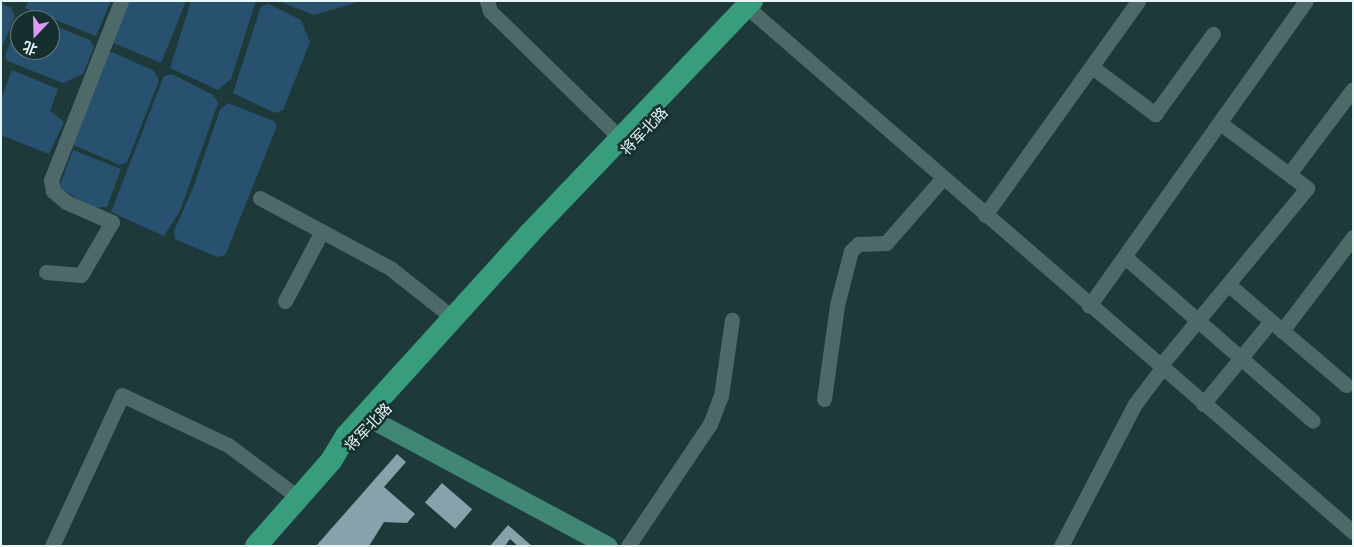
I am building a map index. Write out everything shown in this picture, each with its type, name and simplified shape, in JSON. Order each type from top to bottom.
[{"type":"highway","name":"将军北路","points":[[331,461],[346,436],[453,318],[621,139],[758,6]]},
{"type":"highway","name":"将军北路","points":[[331,461],[375,421],[537,242],[758,6]]},
{"type":"highway","points":[[256,546],[331,461]]},
{"type":"main road","points":[[375,421],[608,546]]},
{"type":"street","points":[[46,272],[81,275],[112,222],[66,202],[53,191],[51,180],[121,1]]},
{"type":"street","points":[[487,1],[490,12],[621,139]]},
{"type":"street","points":[[984,214],[1138,1]]},
{"type":"street","points":[[1089,306],[1306,1]]},
{"type":"street","points":[[758,6],[943,178],[1353,532]]},
{"type":"street","points":[[1092,67],[1155,114],[1213,34]]},
{"type":"street","points":[[1289,174],[1353,89]]},
{"type":"street","points":[[1062,546],[1136,404],[1161,367],[1307,188],[1220,123]]},
{"type":"street","points":[[824,398],[837,304],[851,251],[858,244],[886,243],[943,178]]},
{"type":"street","points":[[260,198],[401,275],[453,318]]},
{"type":"street","points":[[285,301],[322,231]]},
{"type":"street","points":[[1203,404],[1241,358],[1277,326],[1353,237]]},
{"type":"street","points":[[1125,257],[1313,421]]},
{"type":"street","points":[[1229,285],[1346,386]]},
{"type":"street","points":[[628,546],[710,424],[721,396],[732,320]]},
{"type":"street","points":[[52,546],[122,395],[228,445],[299,498]]},
{"type":"water","points":[[28,1],[111,1],[96,36],[60,22],[60,10],[30,10],[25,8]]},
{"type":"water","points":[[127,1],[186,1],[161,63],[111,42]]},
{"type":"water","points":[[191,1],[256,1],[231,79],[218,90],[170,68]]},
{"type":"water","points":[[278,1],[361,1],[314,15]]},
{"type":"water","points":[[1,3],[12,10],[10,10],[10,28],[1,50]]},
{"type":"water","points":[[269,4],[301,20],[310,42],[283,110],[275,113],[233,93],[261,6]]},
{"type":"water","points":[[60,28],[90,40],[94,47],[83,74],[63,83],[7,61],[5,56],[10,42],[10,60],[60,60]]},
{"type":"water","points":[[112,52],[154,71],[159,81],[127,162],[120,165],[71,144],[108,53]]},
{"type":"water","points":[[12,70],[58,89],[50,111],[64,122],[49,154],[1,135],[1,99]]},
{"type":"water","points":[[172,74],[213,95],[218,103],[180,211],[164,236],[111,212],[164,76]]},
{"type":"water","points":[[228,103],[274,121],[277,126],[225,255],[217,257],[175,239],[174,231],[193,188],[220,110]]},
{"type":"water","points":[[73,150],[121,169],[107,207],[91,208],[59,187]]},
{"type":"building","points":[[397,454],[406,462],[384,487],[415,514],[407,523],[384,522],[369,546],[316,546]]},
{"type":"building","points":[[442,483],[472,509],[455,529],[425,503]]},
{"type":"building","points":[[508,525],[532,546],[518,546],[510,539],[505,546],[490,546]]}]
